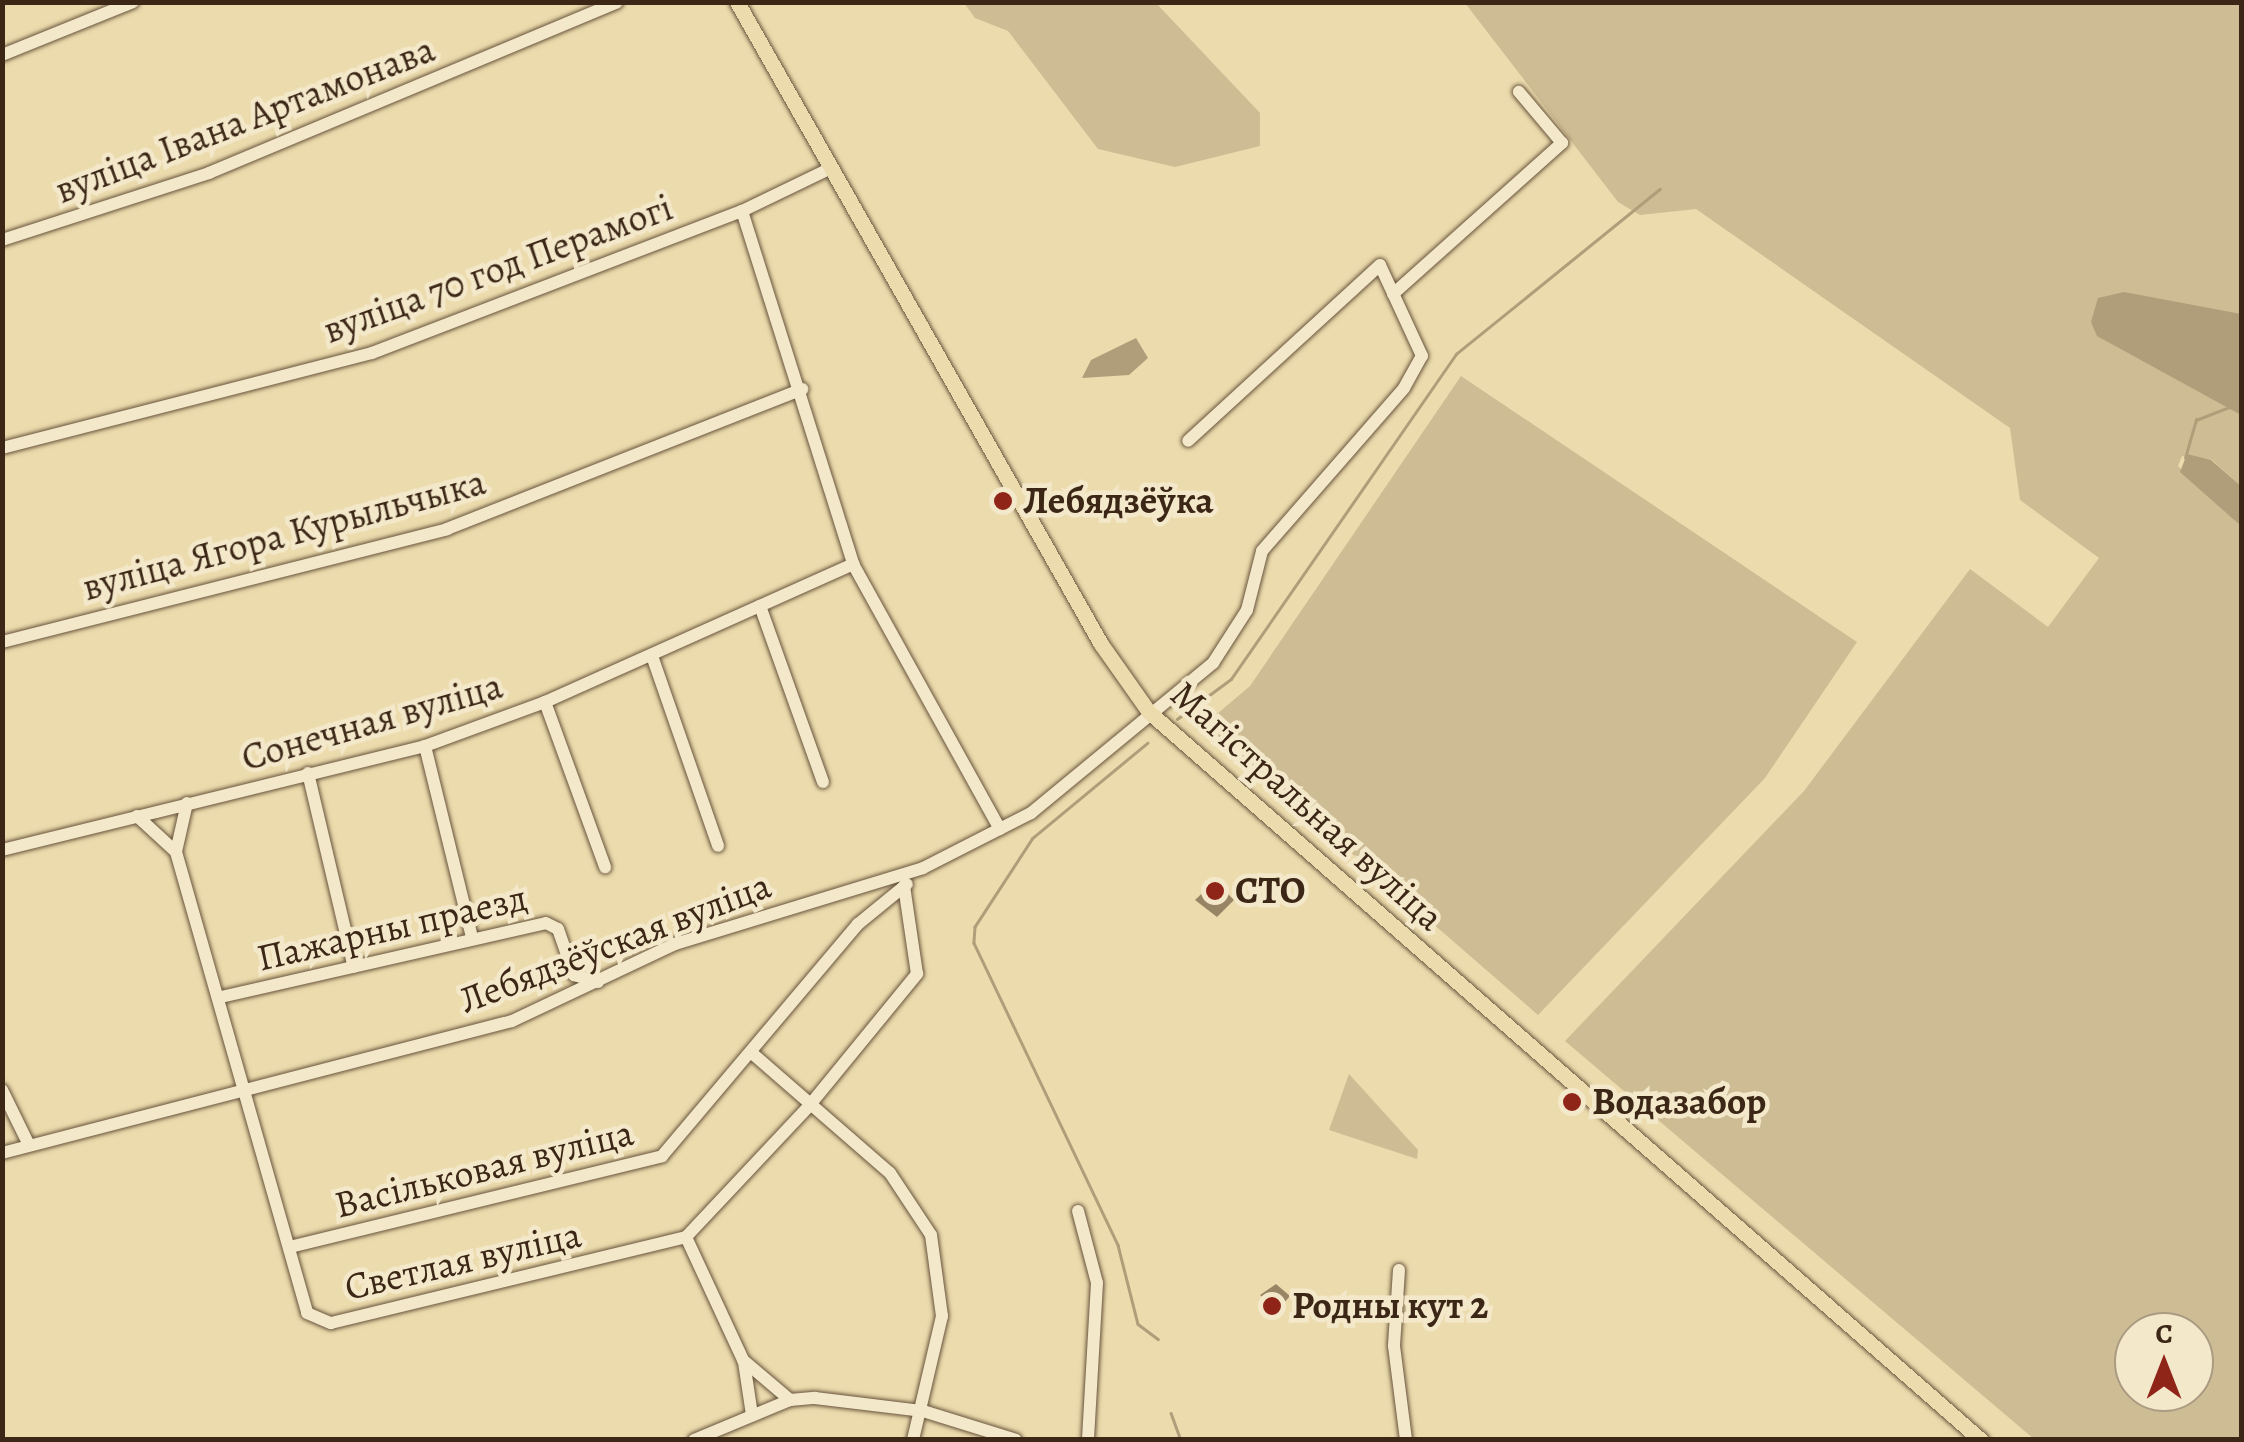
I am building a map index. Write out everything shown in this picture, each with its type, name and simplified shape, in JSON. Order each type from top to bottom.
[{"type":"main road","name":"Магістральная вуліца","points":[[737,2],[1101,644],[1149,712],[1981,1440]]},
{"type":"street","points":[[2,55],[132,2]]},
{"type":"street","name":"вуліца Івана Артамонава","points":[[2,240],[210,173],[617,2]]},
{"type":"street","points":[[1188,441],[1380,265],[1393,294],[1562,143],[1519,92]]},
{"type":"street","name":"вуліца 70 год Перамогі","points":[[2,448],[372,353],[742,211],[831,168]]},
{"type":"street","points":[[742,211],[802,388],[853,564],[1000,829]]},
{"type":"street","name":"Лебядзёўская вуліца","points":[[2,1154],[28,1143],[512,1021],[675,944],[923,868],[1031,813],[1149,712],[1214,663],[1247,610],[1262,551],[1422,356],[1393,294]]},
{"type":"street","name":"вуліца Ягора Курыльчыка","points":[[2,642],[447,530],[802,388]]},
{"type":"street","name":"Сонечная вуліца","points":[[2,850],[425,746],[545,702],[853,564]]},
{"type":"street","points":[[760,606],[823,782]]},
{"type":"street","points":[[652,656],[718,846]]},
{"type":"street","points":[[545,702],[605,867]]},
{"type":"street","points":[[425,746],[472,938]]},
{"type":"street","points":[[308,773],[354,967]]},
{"type":"street","points":[[176,852],[187,802]]},
{"type":"street","points":[[137,816],[176,852]]},
{"type":"street","name":"Светлая вуліца","points":[[176,852],[222,997],[307,1313],[331,1323],[686,1237]]},
{"type":"street","name":"Васільковая вуліца","points":[[290,1247],[662,1156],[880,902],[923,868]]},
{"type":"street","points":[[871,884],[880,902]]},
{"type":"street","points":[[752,1415],[743,1360],[686,1237],[809,1106],[916,974],[904,886]]},
{"type":"street","name":"Пажарны праезд","points":[[222,997],[472,938],[554,923],[574,976],[598,982]]},
{"type":"street","points":[[752,1054],[890,1173],[931,1235],[942,1316],[923,1411],[913,1440]]},
{"type":"street","points":[[2,1090],[28,1143]]},
{"type":"street","points":[[1078,1210],[1097,1283],[1088,1440]]},
{"type":"street","points":[[1399,1270],[1394,1346],[1406,1440]]},
{"type":"street","points":[[743,1360],[790,1400]]},
{"type":"street","points":[[694,1440],[790,1400],[856,1398],[923,1411],[1016,1440]]},
{"type":"shaded area","points":[[964,3],[1156,3],[1260,113],[1260,146],[1175,167],[1098,149],[1008,31],[975,18]]},
{"type":"shaded area","points":[[1465,3],[2241,3],[2241,486],[2212,460],[2182,456],[2178,466],[2241,526],[2241,1439],[2034,1439],[1565,1041],[1804,791],[1970,569],[2048,627],[2099,558],[2020,500],[2010,428],[1696,209],[1640,215],[1618,202]]},
{"type":"shaded area","points":[[2124,292],[2241,314],[2241,415],[2097,336],[2091,322],[2098,298]]},
{"type":"shaded area","points":[[1136,338],[1148,358],[1129,375],[1082,378],[1091,360]]},
{"type":"shaded area","points":[[1461,376],[1857,642],[1765,778],[1538,1015],[1204,725],[1250,686]]},
{"type":"shaded area","points":[[2187,454],[2211,460],[2241,486],[2241,526],[2180,472]]},
{"type":"shaded area","points":[[1349,1074],[1418,1150],[1417,1159],[1329,1130]]},
{"type":"building","name":"СТО","points":[[1215,881],[1234,900],[1217,917],[1195,900]]},
{"type":"building","name":"Родны кут 2","points":[[1276,1284],[1290,1296],[1270,1319],[1260,1310],[1267,1301],[1260,1295]]},
{"type":"waterway","points":[[1177,719],[1231,679],[1456,354],[1660,189]]},
{"type":"waterway","points":[[2185,458],[2196,420],[2234,405]]},
{"type":"waterway","points":[[1148,743],[1033,838],[975,927],[974,943],[1118,1245],[1138,1324],[1158,1339]]},
{"type":"waterway","points":[[1171,1413],[1181,1440]]},
{"type":"place","name":"Лебядзёўка","points":[[1003,501]]},
{"type":"place","name":"СТО","points":[[1215,891]]},
{"type":"place","name":"Водазабор","points":[[1572,1102]]},
{"type":"place","name":"Родны кут 2","points":[[1272,1306]]}]
